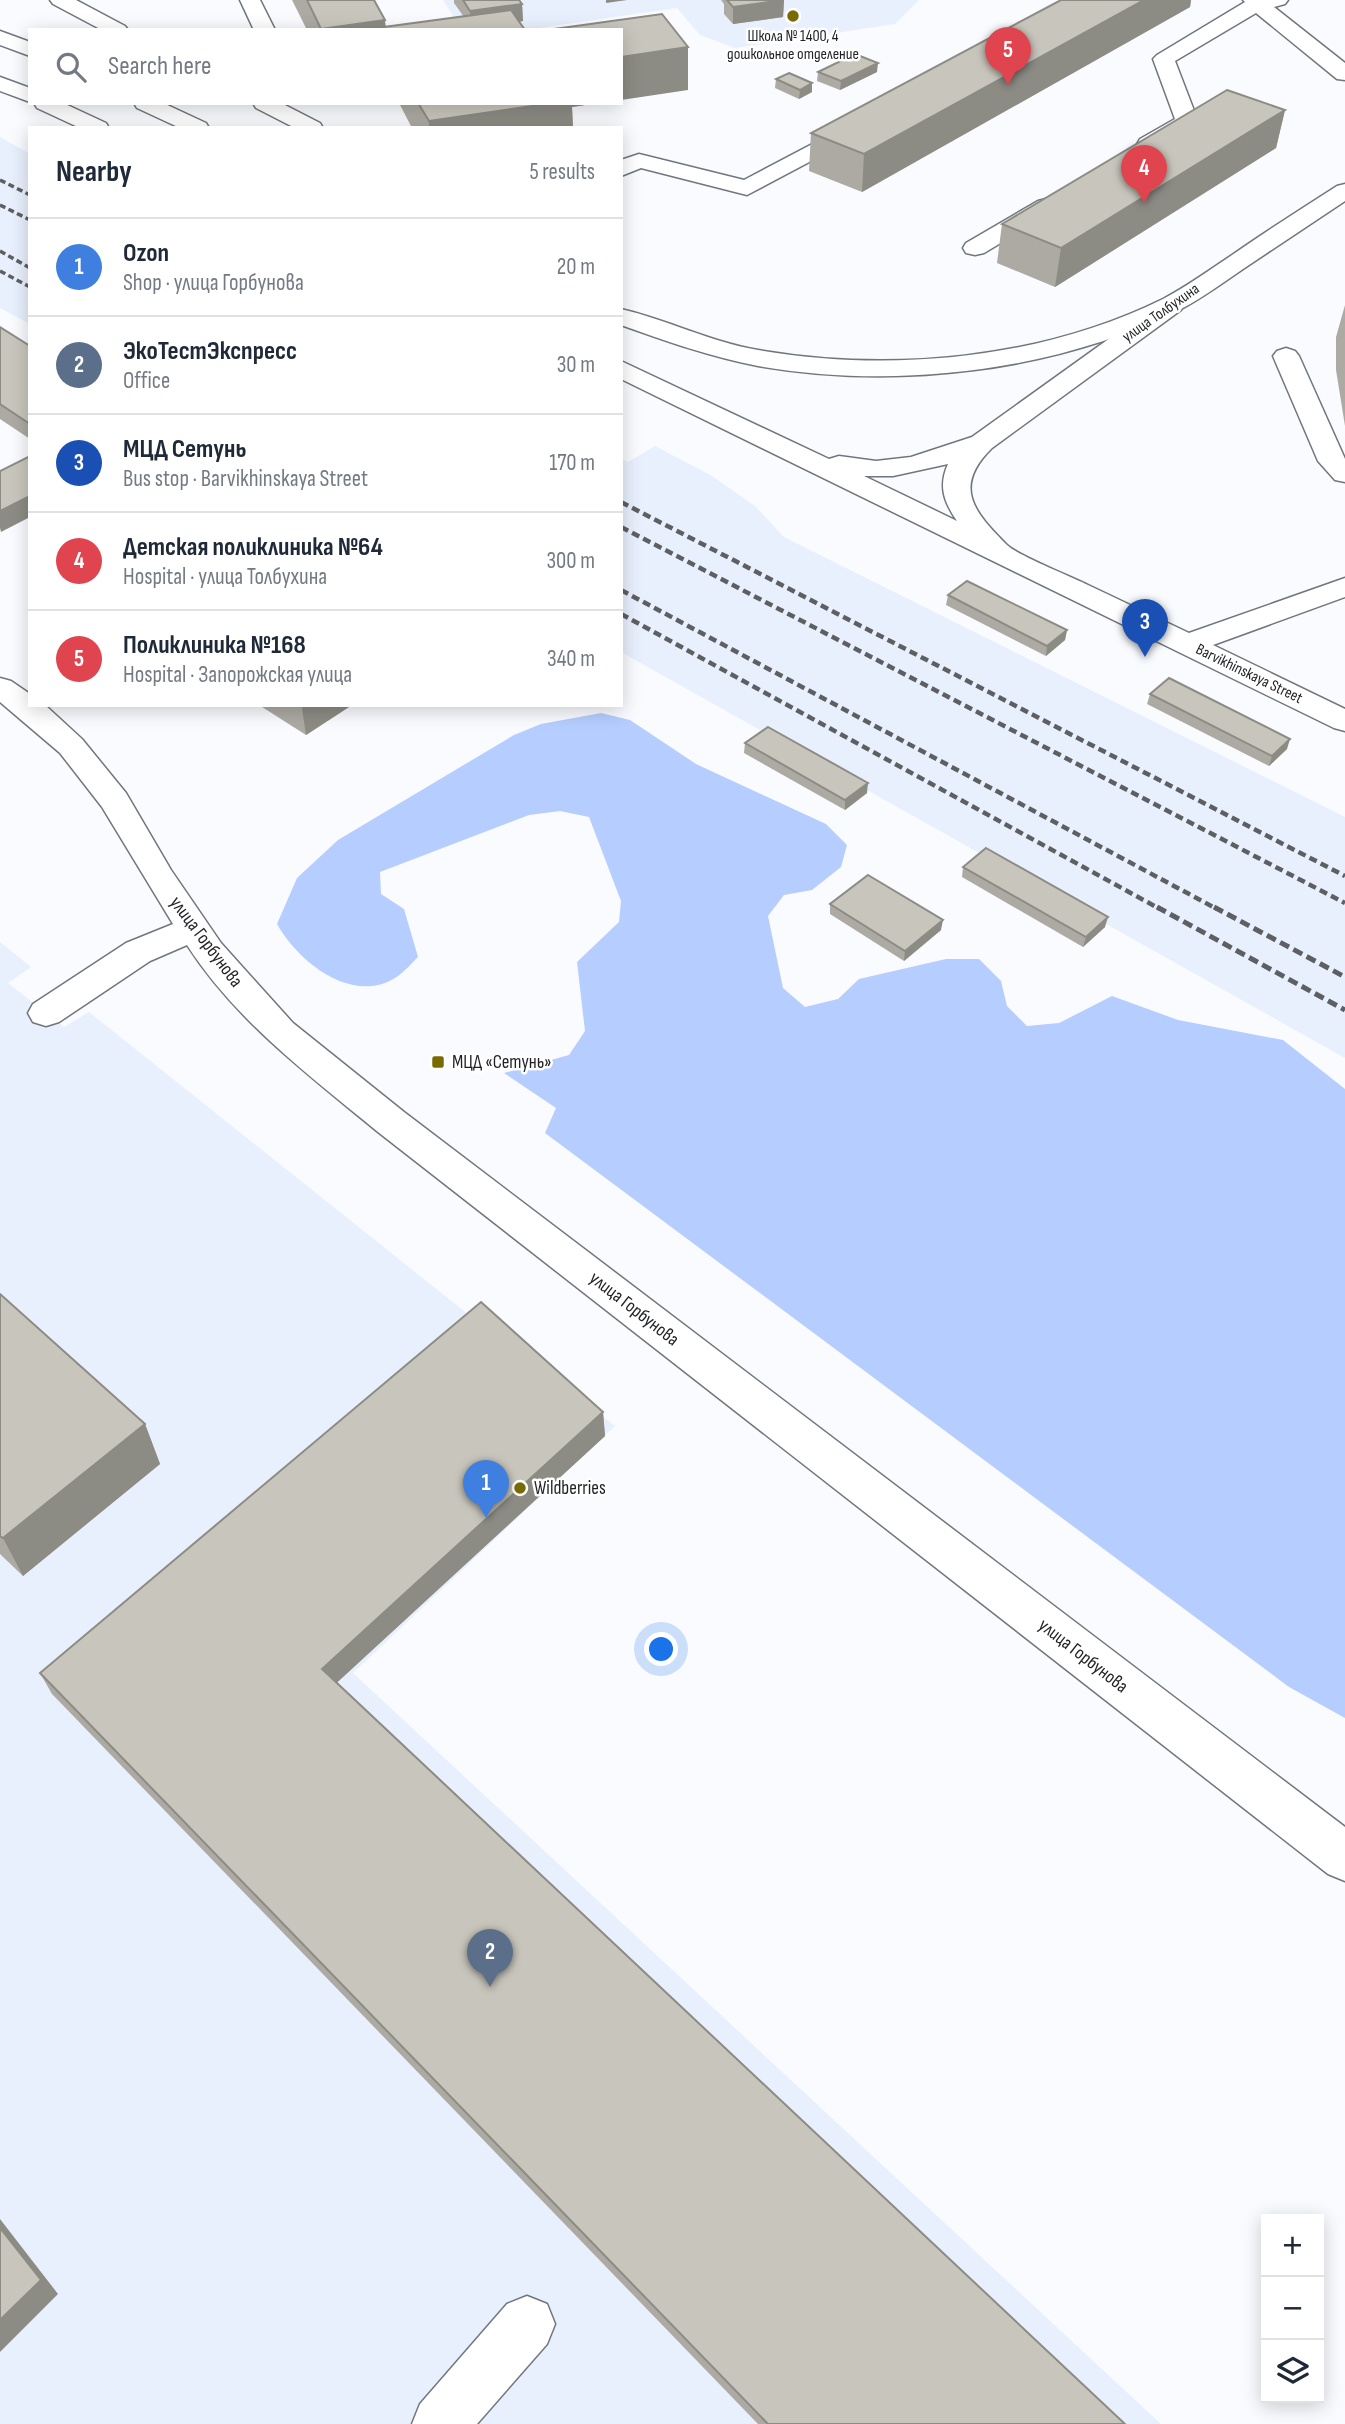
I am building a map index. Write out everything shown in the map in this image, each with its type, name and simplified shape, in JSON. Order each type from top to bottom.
[{"type":"street","points":[[60,0],[114,28]]},
{"type":"street","points":[[250,0],[264,28]]},
{"type":"street","points":[[1129,156],[1188,121],[1164,59],[1263,1],[1345,74]]},
{"type":"street","points":[[0,37],[28,49]]},
{"type":"street","points":[[0,83],[28,95]]},
{"type":"street","points":[[49,105],[94,126]]},
{"type":"street","points":[[149,105],[194,126]]},
{"type":"street","points":[[268,105],[310,126]]},
{"type":"street","points":[[304,105],[313,126]]},
{"type":"street","points":[[623,168],[639,161],[747,188],[880,116]]},
{"type":"street","points":[[975,248],[1070,191]]},
{"type":"street","name":"улица Толбухина","points":[[793,452],[853,468],[885,470],[941,459],[982,442],[1171,305],[1345,191]]},
{"type":"street","points":[[623,317],[700,345],[760,358],[852,368],[944,365],[1013,355],[1114,329],[1171,305]]},
{"type":"street","points":[[1286,356],[1332,461],[1345,474]]},
{"type":"street","points":[[623,370],[793,452]]},
{"type":"street","name":"улица Толбухина","points":[[982,442],[958,470],[955,487],[962,510],[977,530],[1002,553]]},
{"type":"street","name":"Barvikhinskaya Street","points":[[793,452],[1345,721]]},
{"type":"street","points":[[1188,644],[1345,587]]},
{"type":"street","name":"улица Горбунова","points":[[0,688],[30,709],[71,746],[115,801],[158,876],[209,952],[290,1041],[391,1122],[1345,1857]]},
{"type":"street","points":[[46,1013],[138,952],[193,929]]},
{"type":"street","points":[[440,2424],[527,2324]]},
{"type":"shaded area","name":"Школа № 1400, 4 дошкольное отделение","points":[[443,0],[919,0],[895,24],[735,48],[700,35],[677,8],[539,28],[461,28]]},
{"type":"shaded area","points":[[0,137],[28,153],[28,323],[0,308]]},
{"type":"shaded area","points":[[655,446],[712,476],[755,506],[784,537],[1345,817],[1345,1058],[623,653],[623,460],[628,462]]},
{"type":"shaded area","points":[[601,713],[630,720],[696,764],[826,824],[847,845],[841,867],[812,890],[784,895],[768,916],[783,988],[805,1007],[838,999],[859,979],[946,959],[979,959],[1001,981],[1007,1006],[1027,1026],[1059,1023],[1112,996],[1178,1020],[1283,1040],[1345,1089],[1345,1718],[1289,1687],[545,1133],[556,1108],[504,1073],[569,1055],[585,1031],[577,962],[619,922],[621,901],[589,817],[560,811],[529,815],[380,872],[381,894],[404,909],[418,957],[398,976],[381,984],[363,986],[329,976],[299,953],[286,938],[277,924],[297,878],[338,840],[514,735],[541,724]]},
{"type":"shaded area","points":[[0,942],[31,967],[8,983],[64,1027],[89,1012],[484,1327],[615,1426],[353,1673],[1161,2424],[0,2424]]},
{"type":"building","points":[[307,0],[374,0],[385,20],[328,28],[321,28]]},
{"type":"building","points":[[463,0],[519,0],[522,4],[470,11]]},
{"type":"building","points":[[727,0],[783,0],[733,7]]},
{"type":"building","points":[[1061,0],[1144,0],[864,154],[811,133]]},
{"type":"building","points":[[511,10],[524,28],[376,28]]},
{"type":"building","points":[[662,14],[688,47],[623,57],[623,28],[561,28]]},
{"type":"building","points":[[855,54],[878,63],[841,81],[818,72]]},
{"type":"building","points":[[789,73],[812,83],[800,90],[776,79]]},
{"type":"building","points":[[1227,90],[1285,110],[1061,248],[1002,224]]},
{"type":"building","points":[[419,105],[538,105],[429,121]]},
{"type":"building","points":[[0,327],[28,345],[28,423],[0,404]]},
{"type":"building","points":[[28,457],[28,497],[0,511],[0,471]]},
{"type":"building","points":[[967,581],[1067,630],[1047,646],[948,595]]},
{"type":"building","points":[[1169,678],[1290,739],[1272,756],[1150,694]]},
{"type":"building","points":[[768,727],[868,783],[845,800],[745,743]]},
{"type":"building","points":[[986,848],[1108,917],[1086,937],[963,867]]},
{"type":"building","points":[[868,875],[943,920],[905,951],[830,904]]},
{"type":"building","points":[[0,1294],[145,1424],[3,1538],[0,1536]]},
{"type":"building","points":[[481,1302],[603,1412],[322,1669],[1125,2424],[768,2424],[40,1673]]},
{"type":"building","points":[[0,2228],[41,2280],[0,2320]]},
{"type":"railway","points":[[0,180],[28,194]]},
{"type":"railway","points":[[0,205],[28,219]]},
{"type":"railway","points":[[0,251],[28,267]]},
{"type":"railway","points":[[0,271],[28,286]]},
{"type":"railway","points":[[623,503],[1345,876]]},
{"type":"railway","points":[[623,528],[1345,903]]},
{"type":"railway","points":[[623,591],[1217,909]]},
{"type":"railway","points":[[623,615],[1160,909]]},
{"type":"railway","points":[[1157,907],[1345,1010]]},
{"type":"railway","points":[[1214,907],[1345,977]]},
{"type":"place","name":"Школа № 1400, 4 дошкольное отделение","points":[[793,16]]},
{"type":"place","name":"Поликлиника №168","points":[[1008,85]]},
{"type":"place","name":"Детская поликлиника №64","points":[[1144,203]]},
{"type":"place","name":"МЦД Сетунь","points":[[1145,657]]},
{"type":"place","name":"МЦД «Сетунь»","points":[[438,1062]]},
{"type":"place","name":"Wildberries","points":[[520,1488]]},
{"type":"place","name":"Ozon","points":[[486,1518]]},
{"type":"place","name":"ЭкоТестЭкспресс","points":[[490,1987]]}]
